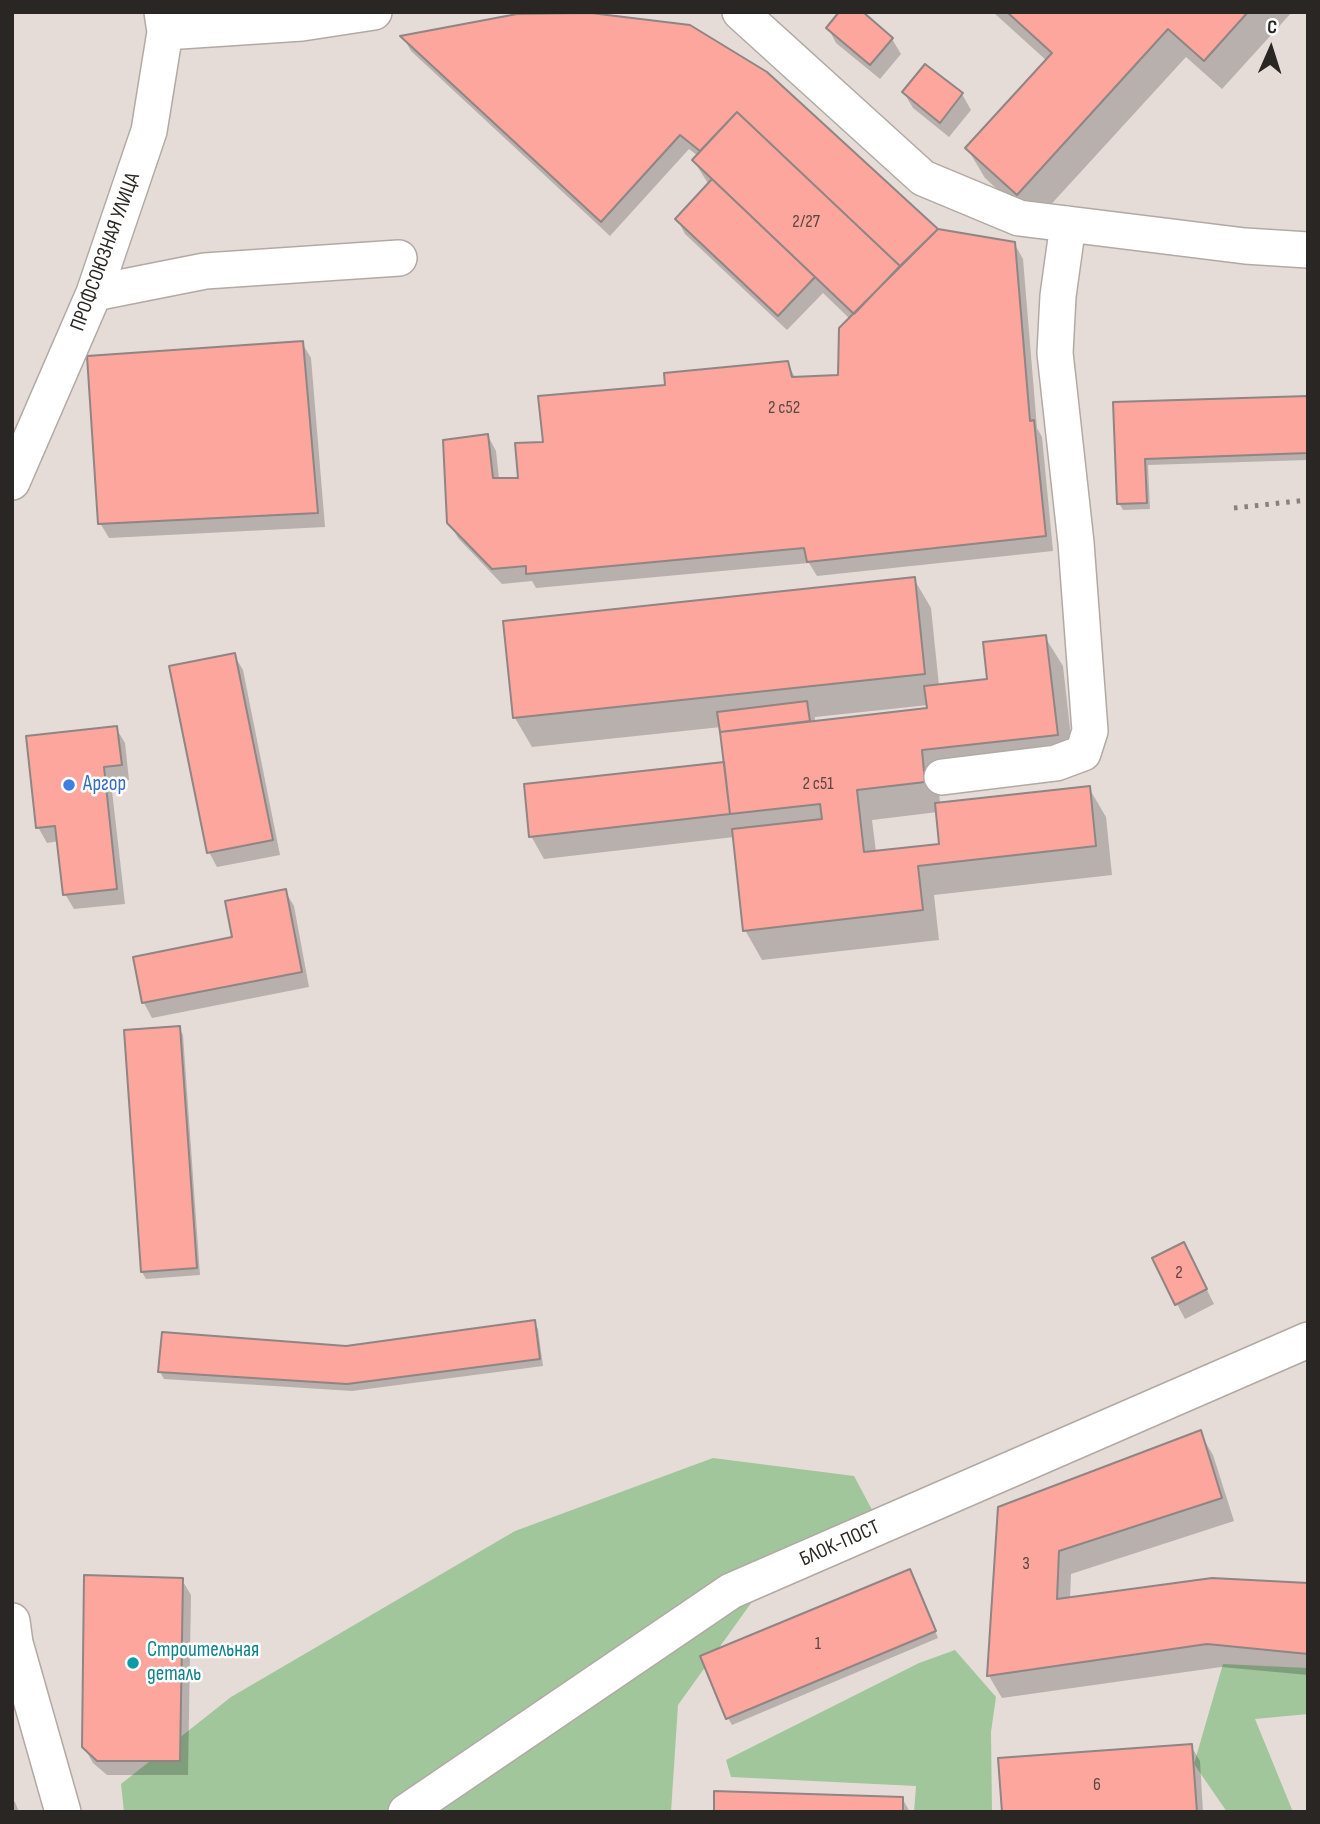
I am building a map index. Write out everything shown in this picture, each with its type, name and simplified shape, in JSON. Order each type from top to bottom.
[{"type":"street","points":[[164,22],[302,23],[374,12]]},
{"type":"street","points":[[740,12],[923,178],[1019,218],[1245,246],[1308,250]]},
{"type":"street","name":"ПРОФСОЮЗНАЯ УЛИЦА","points":[[12,482],[94,293],[149,131],[164,22]]},
{"type":"street","points":[[942,777],[1056,763],[1083,753],[1090,731],[1076,543],[1055,353],[1058,296],[1068,224]]},
{"type":"street","points":[[94,293],[205,271],[399,258]]},
{"type":"street","name":"БЛОК-ПОСТ","points":[[406,1812],[731,1591],[1308,1340]]},
{"type":"street","points":[[12,1621],[19,1656],[63,1812]]},
{"type":"green space","points":[[713,1458],[854,1476],[885,1534],[754,1599],[678,1705],[671,1812],[124,1812],[121,1784],[231,1697],[515,1531]]},
{"type":"green space","points":[[955,1650],[996,1697],[991,1732],[992,1812],[914,1812],[916,1786],[731,1777],[726,1760],[919,1663]]},
{"type":"green space","points":[[1223,1664],[1308,1668],[1308,1714],[1255,1719],[1293,1812],[1227,1812],[1194,1764]]},
{"type":"building","points":[[839,12],[863,12],[893,38],[870,65],[826,28]]},
{"type":"building","points":[[1007,12],[1248,12],[1204,61],[1168,29],[1017,195],[965,148],[1052,53]]},
{"type":"building","points":[[591,13],[690,25],[767,72],[938,229],[900,266],[737,112],[700,151],[680,135],[601,222],[400,36],[517,14]]},
{"type":"building","points":[[925,64],[963,93],[940,123],[902,92]]},
{"type":"building","points":[[737,112],[900,266],[854,314],[692,160]]},
{"type":"building","points":[[712,179],[815,277],[778,316],[675,219]]},
{"type":"building","points":[[938,229],[1015,242],[1030,421],[1034,420],[1046,536],[807,562],[804,548],[526,574],[526,566],[492,569],[447,523],[443,440],[488,434],[493,478],[518,478],[515,443],[543,442],[538,396],[665,385],[664,373],[788,361],[792,377],[838,375],[839,328]]},
{"type":"building","points":[[303,341],[318,513],[98,524],[87,356]]},
{"type":"building","points":[[1308,396],[1308,453],[1145,459],[1147,503],[1117,504],[1113,402]]},
{"type":"building","points":[[915,577],[925,674],[513,718],[503,621]]},
{"type":"building","points":[[1046,635],[1058,735],[922,750],[925,782],[857,790],[864,852],[939,844],[935,803],[1090,786],[1096,846],[918,866],[923,910],[743,931],[732,829],[822,819],[820,804],[730,814],[720,732],[927,708],[924,686],[987,679],[983,642]]},
{"type":"building","points":[[235,653],[273,840],[207,853],[169,666]]},
{"type":"building","points":[[807,701],[810,721],[720,732],[717,712]]},
{"type":"building","points":[[117,726],[122,765],[104,767],[117,889],[63,895],[55,826],[36,828],[26,736]]},
{"type":"building","points":[[724,762],[730,814],[529,837],[524,784]]},
{"type":"building","points":[[286,889],[302,972],[142,1003],[133,957],[232,937],[225,901]]},
{"type":"building","points":[[180,1026],[197,1268],[141,1272],[124,1030]]},
{"type":"building","points":[[1184,1242],[1207,1289],[1175,1305],[1152,1258]]},
{"type":"building","points":[[535,1320],[540,1359],[347,1384],[158,1372],[162,1332],[346,1346]]},
{"type":"building","points":[[1201,1430],[1222,1498],[1059,1551],[1057,1599],[1212,1578],[1308,1583],[1308,1654],[1207,1644],[987,1676],[998,1507]]},
{"type":"building","points":[[910,1569],[936,1631],[726,1719],[700,1656]]},
{"type":"building","name":"Строительная деталь","points":[[84,1575],[183,1578],[180,1761],[97,1761],[82,1747]]},
{"type":"building","points":[[1192,1744],[1197,1812],[1002,1812],[998,1758]]},
{"type":"building","points":[[714,1791],[903,1797],[903,1812],[714,1812]]},
{"type":"railway","points":[[1234,508],[1308,500]]},
{"type":"place","name":"Аргор","points":[[69,785]]},
{"type":"place","name":"Строительная деталь","points":[[133,1663]]}]
